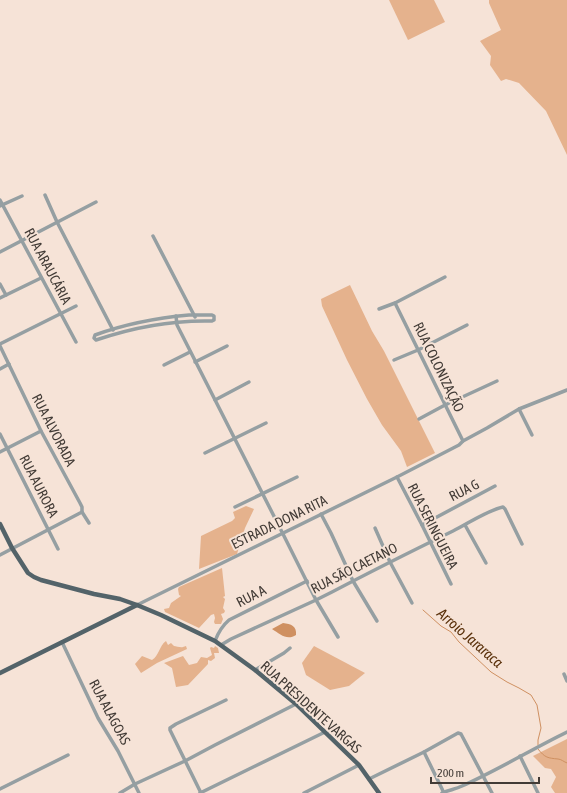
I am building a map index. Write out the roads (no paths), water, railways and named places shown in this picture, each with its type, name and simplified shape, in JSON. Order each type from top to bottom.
[{"type":"main road","name":"RUA PRESIDENTE VARGAS","points":[[0,524],[12,548],[28,573],[34,577],[94,594],[137,604],[221,645],[255,670],[296,704],[359,765],[379,793]]},
{"type":"main road","name":"ESTRADA DONA RITA","points":[[0,673],[137,604]]},
{"type":"street","points":[[45,195],[57,222],[114,334]]},
{"type":"street","points":[[1,206],[22,196]]},
{"type":"street","name":"RUA ARAUCÁRIA","points":[[0,200],[1,206],[76,342]]},
{"type":"street","points":[[0,252],[96,202]]},
{"type":"street","points":[[153,236],[194,315],[195,321]]},
{"type":"street","points":[[379,309],[395,303],[445,277]]},
{"type":"street","points":[[0,298],[41,278]]},
{"type":"street","points":[[0,284],[6,295]]},
{"type":"street","name":"RUA COLONIZAÇÃO","points":[[395,303],[463,441]]},
{"type":"street","points":[[0,345],[76,306]]},
{"type":"street","points":[[212,315],[214,316],[214,320],[176,322],[144,327],[96,340],[94,338],[95,335],[112,329],[142,321],[176,316],[212,315]]},
{"type":"street","points":[[176,316],[177,325],[195,362],[306,581],[338,637]]},
{"type":"street","points":[[394,360],[467,326]]},
{"type":"street","name":"RUA ALVORADA","points":[[0,345],[41,430],[89,523]]},
{"type":"street","points":[[195,362],[228,346]]},
{"type":"street","points":[[164,366],[190,352]]},
{"type":"street","points":[[0,369],[9,364]]},
{"type":"street","points":[[419,419],[497,381]]},
{"type":"street","points":[[215,400],[248,382]]},
{"type":"street","name":"ESTRADA DONA RITA","points":[[137,604],[397,476],[458,445],[519,410],[567,390]]},
{"type":"street","points":[[519,410],[532,435]]},
{"type":"street","points":[[205,453],[266,423]]},
{"type":"street","points":[[0,452],[41,430]]},
{"type":"street","name":"RUA AURORA","points":[[0,434],[58,549]]},
{"type":"street","name":"RUA SERINGUEIRA","points":[[397,476],[450,584]]},
{"type":"street","points":[[235,507],[297,477]]},
{"type":"street","name":"RUA G","points":[[422,525],[495,486]]},
{"type":"street","name":"RUA SÃO CAETANO","points":[[221,645],[316,600],[496,509],[503,507],[505,509],[522,544]]},
{"type":"street","points":[[0,555],[82,512]]},
{"type":"street","points":[[321,514],[353,581],[377,621]]},
{"type":"street","points":[[465,525],[486,563]]},
{"type":"street","points":[[375,528],[390,562],[412,603]]},
{"type":"street","name":"RUA A","points":[[215,641],[224,624],[229,620],[306,581]]},
{"type":"street","name":"RUA ALAGOAS","points":[[62,642],[98,718],[118,751],[140,793]]},
{"type":"street","points":[[255,670],[290,648]]},
{"type":"street","points":[[564,674],[567,681]]},
{"type":"street","points":[[226,700],[171,726],[170,730],[201,793],[325,732]]},
{"type":"street","points":[[120,793],[135,784],[185,761],[296,704]]},
{"type":"street","points":[[424,752],[443,793],[483,776],[545,742],[567,732]]},
{"type":"street","points":[[369,779],[424,752],[458,733],[461,734],[492,793]]},
{"type":"street","points":[[0,789],[68,755]]},
{"type":"street","points":[[520,756],[538,793]]},
{"type":"street","points":[[304,793],[359,765]]},
{"type":"street","points":[[0,786],[1,793]]},
{"type":"waterway","name":"Arroio Jararaca","points":[[423,610],[441,626],[451,632],[459,642],[491,672],[531,695],[537,705],[541,728],[538,745]]},
{"type":"waterway","name":"Arroio Jararaca","points":[[538,749],[547,757],[559,759],[567,763]]}]
